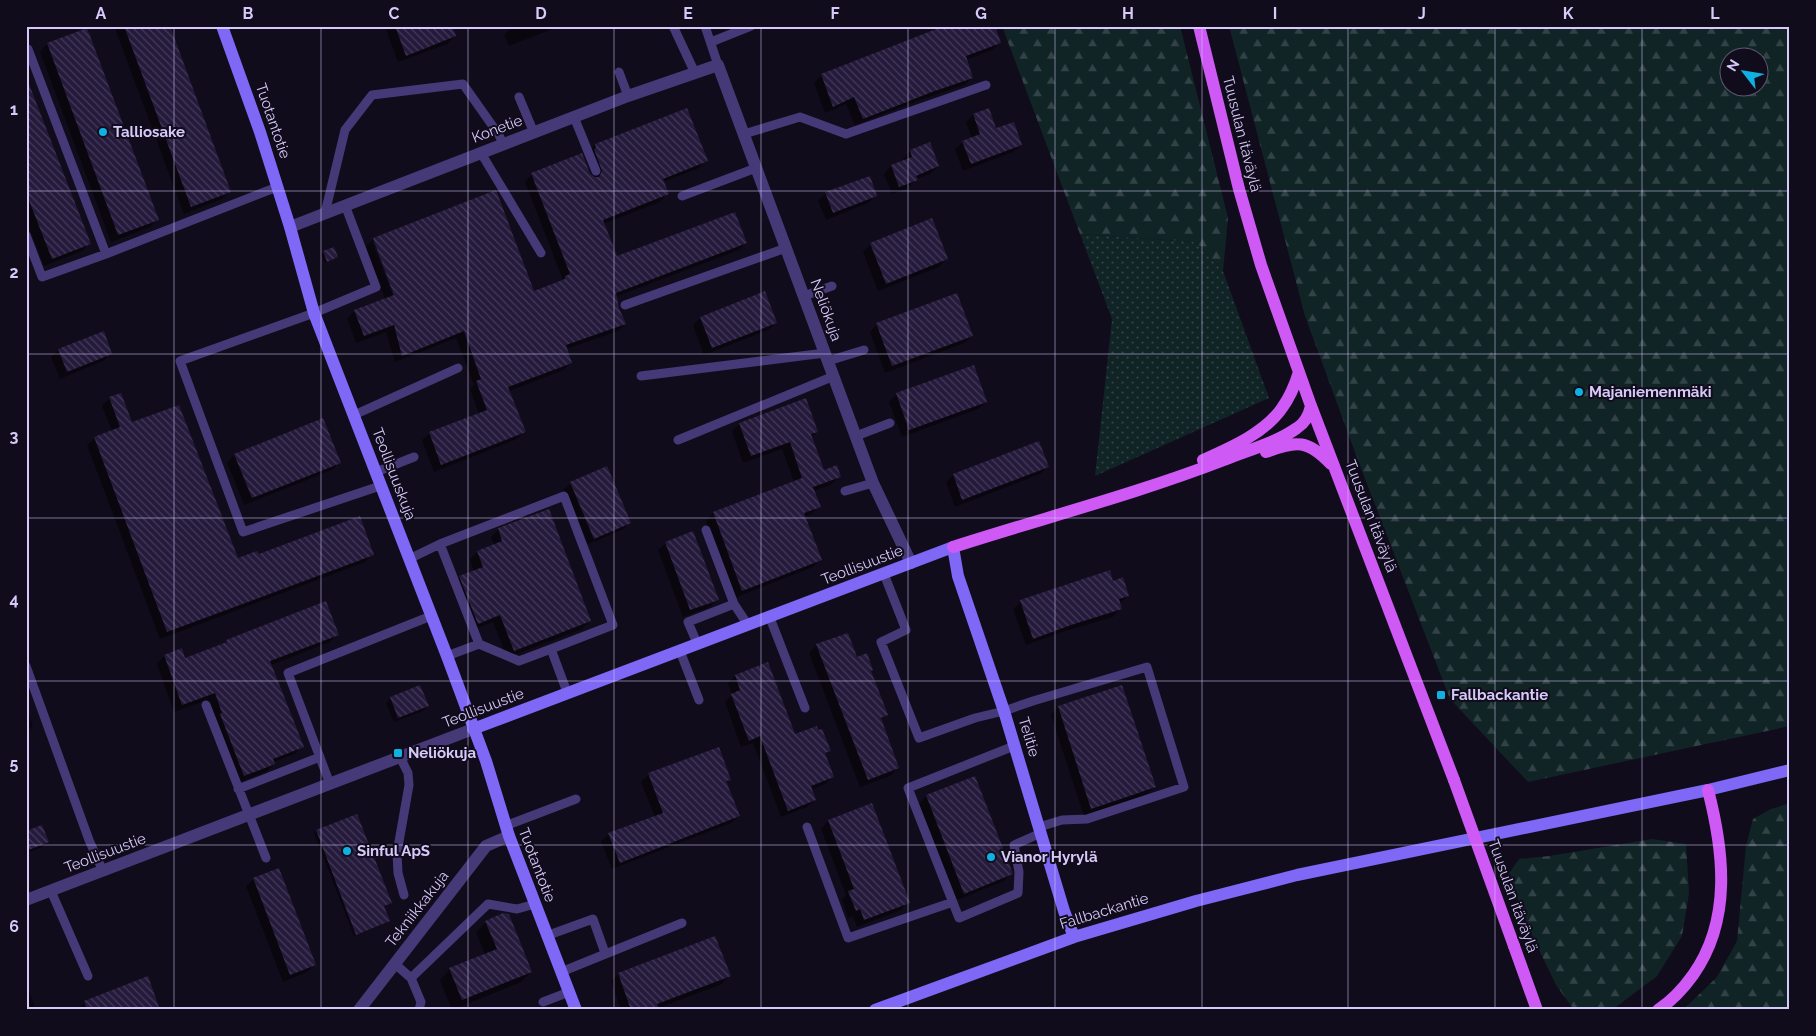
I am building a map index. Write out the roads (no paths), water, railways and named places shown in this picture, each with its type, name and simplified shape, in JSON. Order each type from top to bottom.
[{"type":"main road","name":"Tuusulan itäväylä","points":[[1199,26],[1239,189],[1260,265],[1311,406],[1454,780],[1537,1010]]},
{"type":"main road","points":[[1133,492],[1153,481],[1209,457],[1256,432],[1281,410],[1294,388],[1299,372]]},
{"type":"main road","points":[[953,547],[1166,482],[1278,438],[1298,428],[1309,416],[1311,406]]},
{"type":"main road","points":[[1133,492],[1168,486],[1288,445],[1303,444],[1311,446],[1336,469]]},
{"type":"main road","points":[[1658,1010],[1671,1002],[1685,986],[1698,967],[1716,930],[1720,899],[1721,866],[1714,812],[1708,790]]},
{"type":"street","name":"Tuotantotie","points":[[222,26],[290,228]]},
{"type":"street","name":"Konetie","points":[[290,228],[628,96],[718,65]]},
{"type":"street","name":"Neliökuja","points":[[718,65],[874,483],[911,563]]},
{"type":"street","name":"Teollisuuskuja","points":[[290,228],[314,312],[447,656],[473,729]]},
{"type":"street","name":"Teollisuustie","points":[[26,900],[400,758],[567,692],[697,643],[770,618],[953,547]]},
{"type":"street","name":"Telitie","points":[[953,547],[958,576],[1004,711],[1064,911],[1074,937]]},
{"type":"street","name":"Tuotantotie","points":[[473,729],[486,761],[507,831],[576,1010]]},
{"type":"street","name":"Fallbackantie","points":[[875,1010],[1074,937],[1186,904],[1297,875],[1708,790],[1790,770]]},
{"type":"street","name":"Tekniikkakuja","points":[[359,1010],[486,846],[507,831]]},
{"type":"lane","points":[[673,26],[695,73]]},
{"type":"lane","points":[[705,26],[718,65]]},
{"type":"lane","points":[[710,42],[751,26]]},
{"type":"lane","points":[[28,49],[106,254]]},
{"type":"lane","points":[[619,72],[628,96]]},
{"type":"lane","points":[[325,213],[345,130],[372,95],[463,84],[503,144]]},
{"type":"lane","points":[[744,134],[800,117],[846,134],[986,84]]},
{"type":"lane","points":[[519,97],[534,132]]},
{"type":"lane","points":[[574,117],[596,171]]},
{"type":"lane","points":[[481,153],[541,254]]},
{"type":"lane","points":[[682,196],[756,168]]},
{"type":"lane","points":[[26,236],[42,277],[106,254],[277,186]]},
{"type":"lane","points":[[345,205],[376,287],[180,361],[243,532],[380,486]]},
{"type":"lane","points":[[625,305],[786,248]]},
{"type":"lane","points":[[804,296],[832,286]]},
{"type":"lane","points":[[641,376],[827,357],[864,350]]},
{"type":"lane","points":[[354,415],[458,368]]},
{"type":"lane","points":[[678,440],[834,376]]},
{"type":"lane","points":[[856,436],[890,423]]},
{"type":"lane","points":[[376,472],[414,457]]},
{"type":"lane","points":[[845,491],[874,483]]},
{"type":"lane","points":[[408,559],[440,544],[564,496],[613,625],[519,661],[478,644],[447,656]]},
{"type":"lane","points":[[706,530],[734,604],[748,625]]},
{"type":"lane","points":[[440,544],[478,644]]},
{"type":"lane","points":[[884,574],[906,630],[881,642],[919,738],[975,718],[1004,711],[1147,667],[1184,788],[1087,819],[1062,820],[1014,845],[1019,872],[1018,893],[959,918],[908,788],[1014,746]]},
{"type":"lane","points":[[697,643],[688,622],[734,604]]},
{"type":"lane","points":[[330,784],[288,673],[431,616]]},
{"type":"lane","points":[[770,618],[805,708]]},
{"type":"lane","points":[[551,649],[567,692]]},
{"type":"lane","points":[[680,651],[699,700]]},
{"type":"lane","points":[[26,666],[89,840],[103,871]]},
{"type":"lane","points":[[206,705],[266,858]]},
{"type":"lane","points":[[238,790],[320,757]]},
{"type":"lane","points":[[400,758],[408,773],[410,785],[397,853],[398,873],[404,895]]},
{"type":"lane","points":[[507,831],[576,799]]},
{"type":"lane","points":[[807,827],[848,938],[953,902]]},
{"type":"lane","points":[[51,891],[88,976]]},
{"type":"lane","points":[[411,978],[488,904],[517,909],[535,904]]},
{"type":"lane","points":[[546,936],[593,919],[605,954]]},
{"type":"lane","points":[[561,972],[682,923]]},
{"type":"lane","points":[[395,964],[411,978],[421,1002],[419,1010]]},
{"type":"lane","points":[[543,1002],[569,992]]},
{"type":"place","name":"Talliosake","points":[[103,132]]},
{"type":"place","name":"Majaniemenmäki","points":[[1579,392]]},
{"type":"place","name":"Fallbackantie","points":[[1441,695]]},
{"type":"place","name":"Neliökuja","points":[[398,753]]},
{"type":"place","name":"Sinful ApS","points":[[347,851]]},
{"type":"place","name":"Vianor Hyrylä","points":[[991,857]]}]
